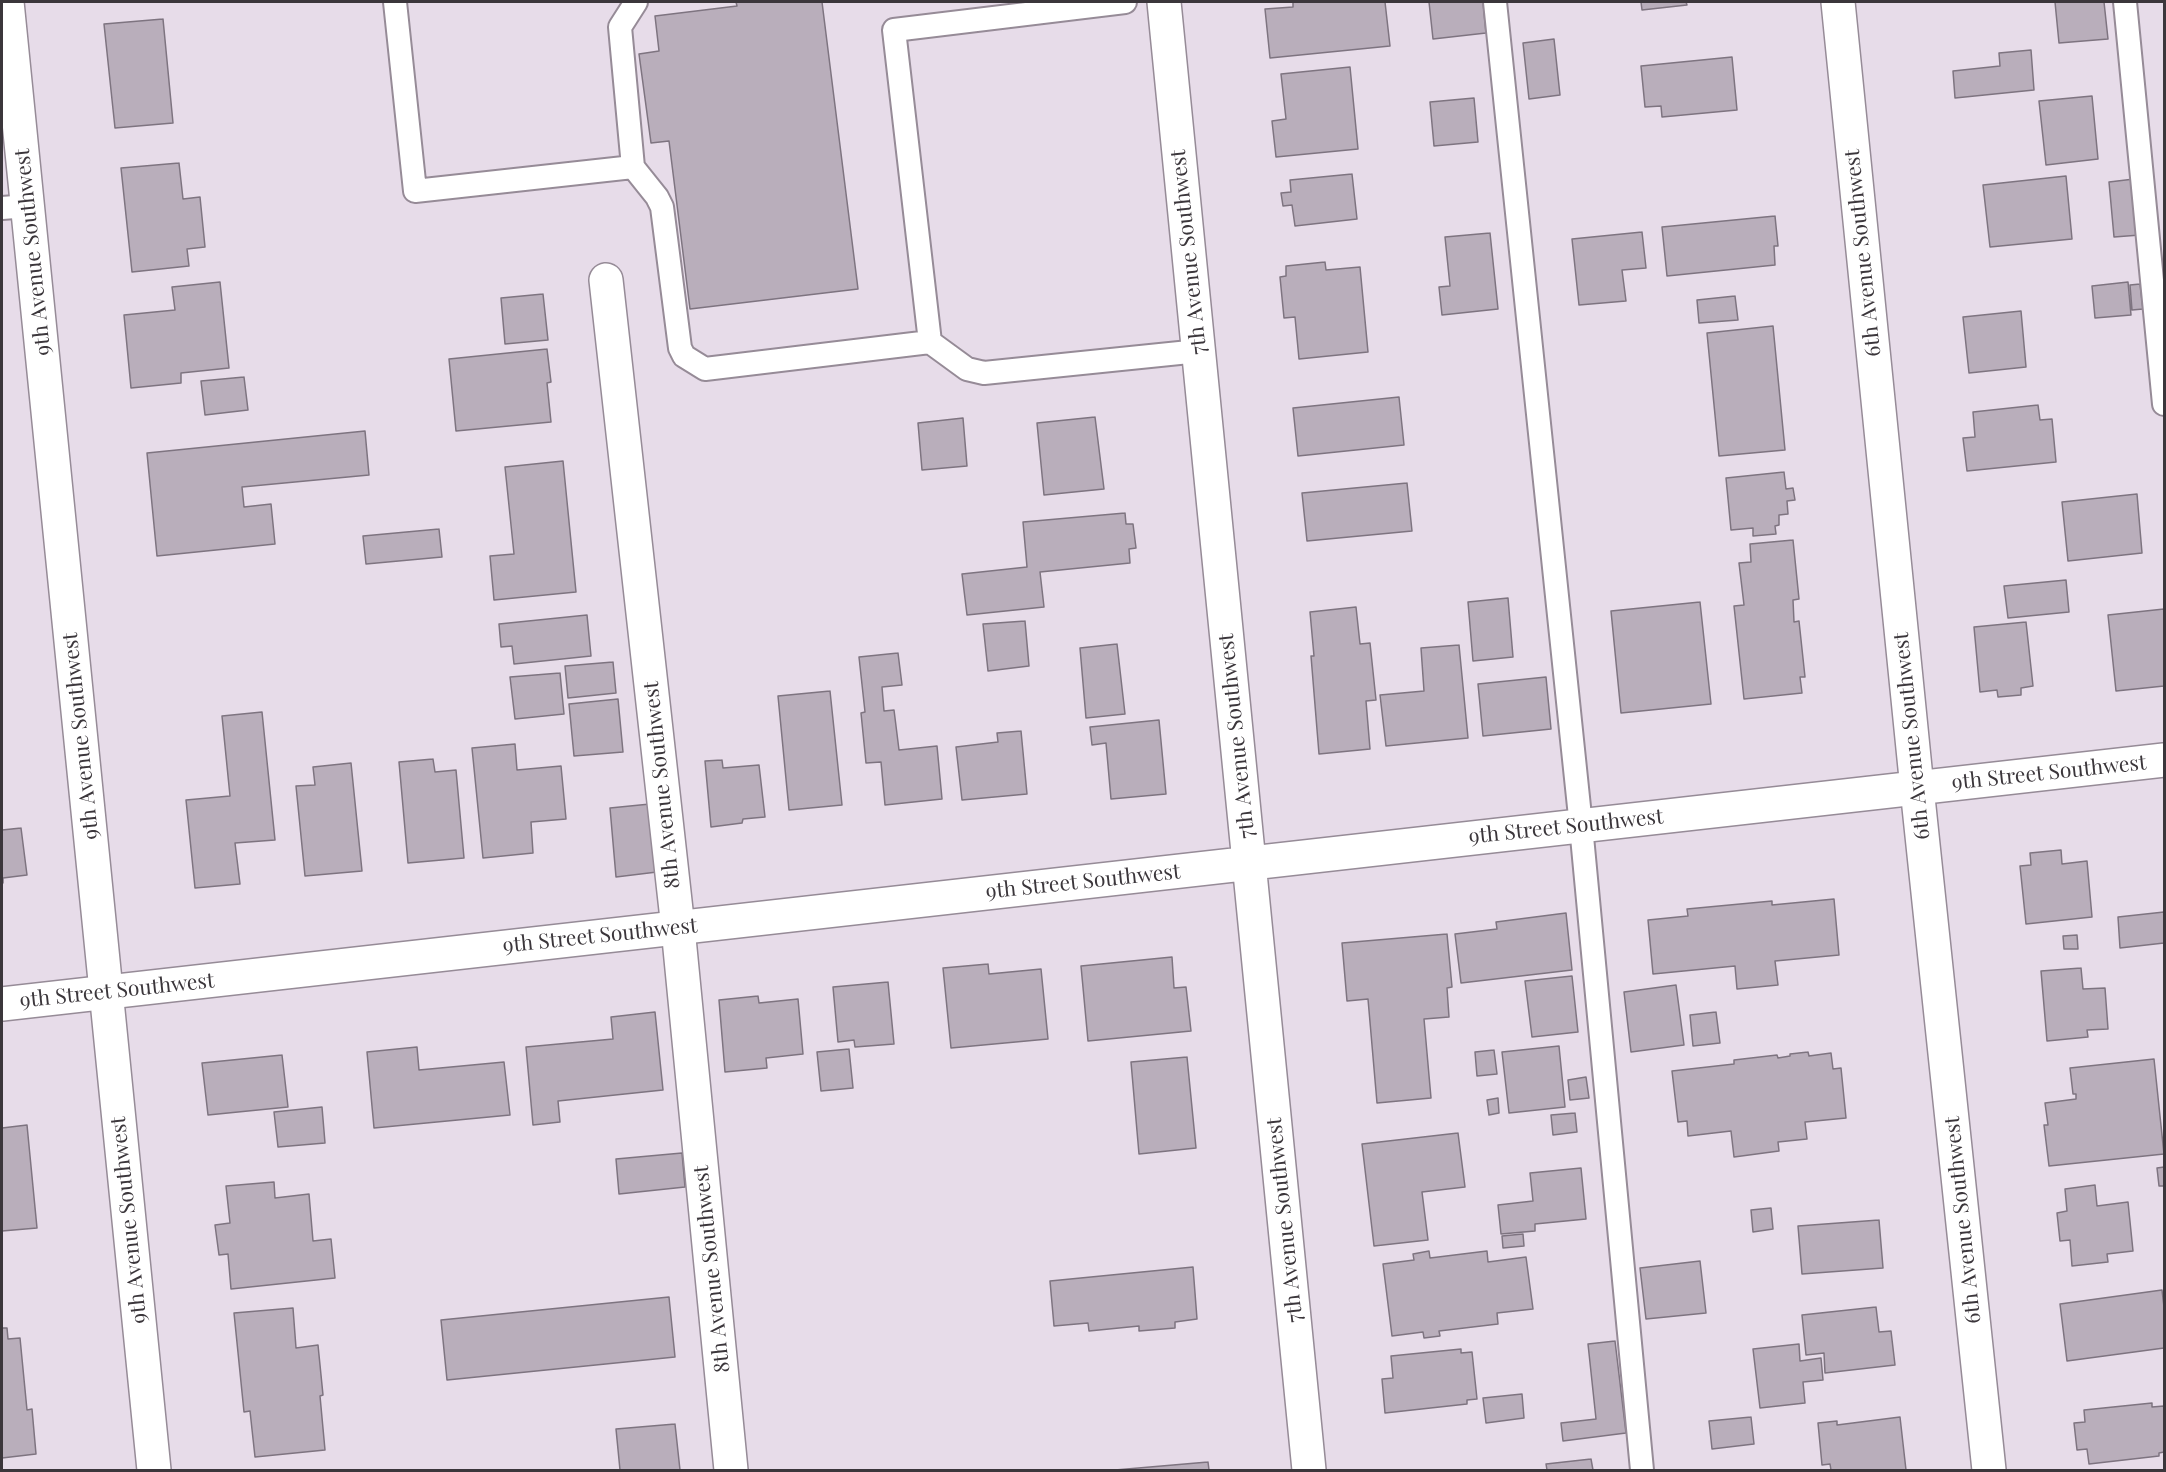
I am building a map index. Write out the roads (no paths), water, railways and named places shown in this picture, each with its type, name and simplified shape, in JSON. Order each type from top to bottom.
[{"type":"street","name":"9th Avenue Southwest","points":[[8,2],[15,207],[107,993],[154,1470]]},
{"type":"street","name":"7th Avenue Southwest","points":[[1164,2],[1309,1470]]},
{"type":"street","name":"6th Avenue Southwest","points":[[1838,2],[1917,788],[1989,1470]]},
{"type":"street","name":"8th Avenue Southwest","points":[[606,280],[678,928],[731,1470]]},
{"type":"street","name":"9th Street Southwest","points":[[2,1004],[2164,760]]},
{"type":"lane","points":[[395,2],[416,191],[633,167]]},
{"type":"lane","points":[[636,2],[620,27],[633,167],[657,197],[662,207],[680,348],[684,356],[705,369],[930,342],[967,369],[984,373],[1199,351]]},
{"type":"lane","points":[[930,342],[894,30],[1125,2]]},
{"type":"lane","points":[[1495,2],[1581,826],[1642,1470]]},
{"type":"lane","points":[[2125,2],[2164,404]]}]
